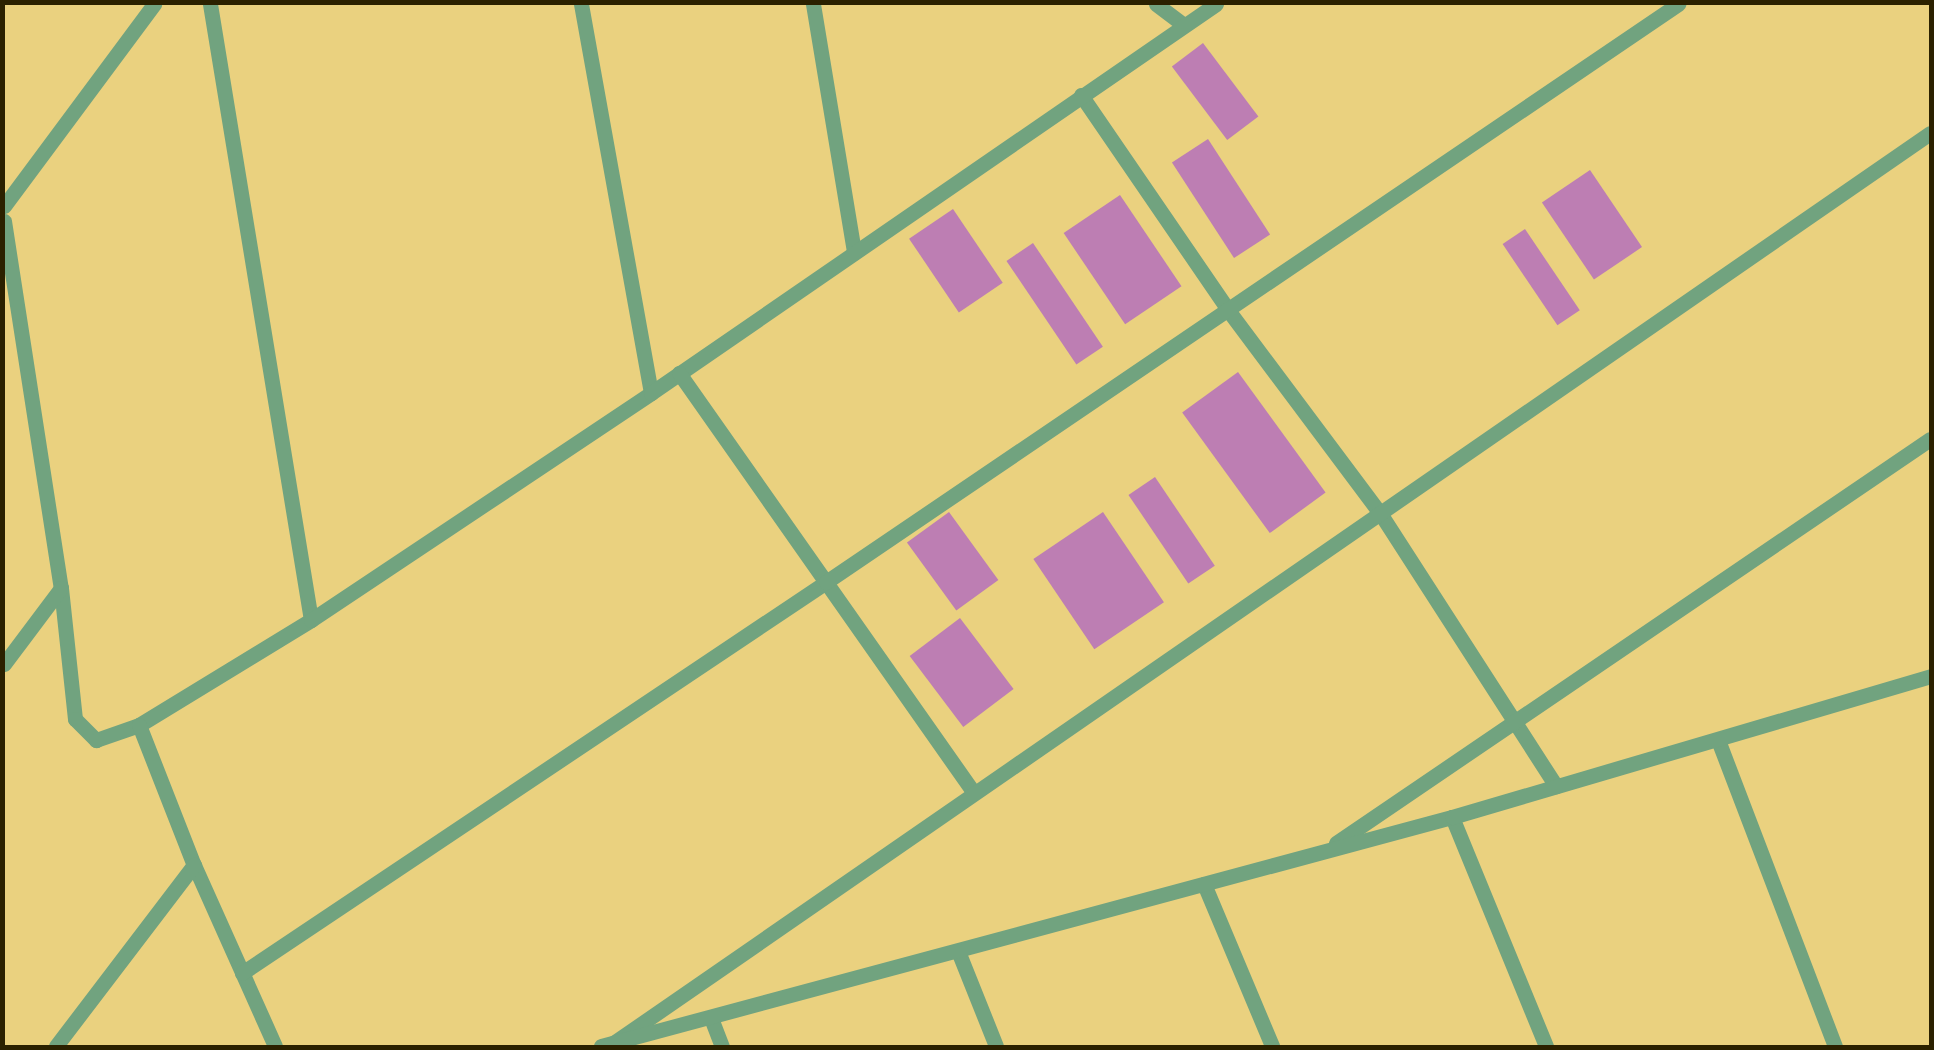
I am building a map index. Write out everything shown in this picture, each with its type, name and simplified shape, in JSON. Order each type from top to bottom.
[{"type":"street","points":[[4,206],[154,4]]},
{"type":"street","points":[[210,4],[311,620]]},
{"type":"street","points":[[581,4],[651,393]]},
{"type":"street","points":[[1156,4],[1184,24]]},
{"type":"street","points":[[4,221],[61,588],[75,719],[96,740],[139,725],[311,620],[651,393],[1184,24],[1216,4]]},
{"type":"street","points":[[242,973],[826,582],[1678,4]]},
{"type":"street","points":[[816,6],[854,253]]},
{"type":"street","points":[[1081,95],[1228,310],[1380,513],[1556,786]]},
{"type":"street","points":[[606,1045],[1930,133]]},
{"type":"street","points":[[679,373],[974,793]]},
{"type":"street","points":[[1324,851],[1515,723],[1930,439]]},
{"type":"street","points":[[4,664],[61,588]]},
{"type":"street","points":[[606,1045],[1452,817],[1930,676]]},
{"type":"street","points":[[139,725],[194,865],[275,1046]]},
{"type":"street","points":[[1718,740],[1835,1046]]},
{"type":"street","points":[[1452,817],[1546,1046]]},
{"type":"street","points":[[56,1046],[194,865]]},
{"type":"street","points":[[1204,884],[1272,1046]]},
{"type":"street","points":[[958,951],[996,1046]]},
{"type":"street","points":[[711,1018],[722,1046]]},
{"type":"building","points":[[1203,43],[1258,116],[1227,140],[1172,66]]},
{"type":"building","points":[[1208,139],[1270,235],[1234,258],[1172,162]]},
{"type":"building","points":[[1590,170],[1642,247],[1594,280],[1542,202]]},
{"type":"building","points":[[1120,195],[1182,286],[1125,324],[1064,233]]},
{"type":"building","points":[[953,209],[1003,283],[959,312],[909,239]]},
{"type":"building","points":[[1525,229],[1580,310],[1557,325],[1503,244]]},
{"type":"building","points":[[1033,243],[1103,347],[1076,365],[1006,261]]},
{"type":"building","points":[[1238,372],[1326,493],[1270,533],[1182,413]]},
{"type":"building","points":[[1155,477],[1215,566],[1188,584],[1128,495]]},
{"type":"building","points":[[949,512],[998,580],[956,611],[907,543]]},
{"type":"building","points":[[1103,512],[1164,602],[1094,649],[1033,559]]},
{"type":"building","points":[[960,618],[1014,689],[963,727],[910,656]]}]
